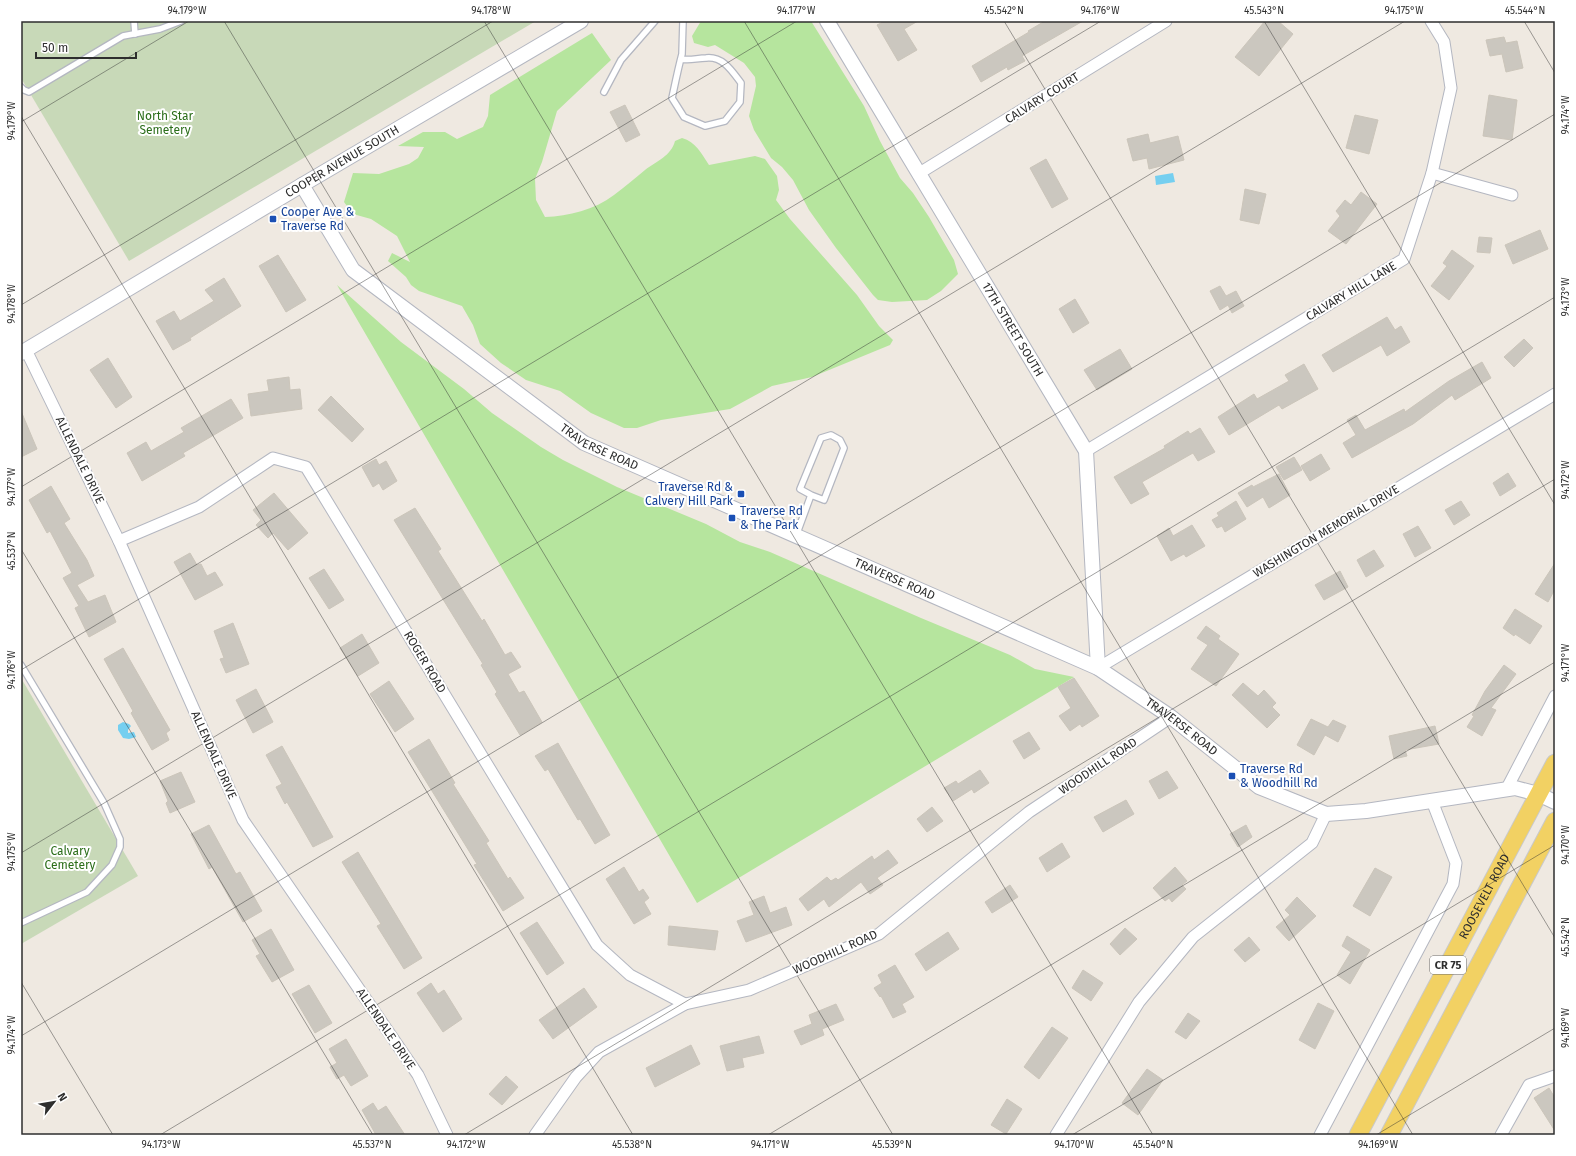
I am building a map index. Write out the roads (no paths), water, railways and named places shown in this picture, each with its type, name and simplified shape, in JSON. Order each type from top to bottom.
[{"type":"main road","name":"ROOSEVELT ROAD","points":[[1358,1135],[1555,763]]},
{"type":"main road","name":"CR 75","points":[[1389,1135],[1555,821]]},
{"type":"street","name":"17TH STREET SOUTH","points":[[827,21],[1086,452],[1098,668]]},
{"type":"street","name":"CALVARY COURT","points":[[918,174],[1166,21]]},
{"type":"street","name":"CALVARY HILL LANE","points":[[1086,452],[1404,259],[1432,173],[1451,88],[1444,42],[1431,21]]},
{"type":"street","name":"COOPER AVENUE SOUTH","points":[[24,352],[577,22]]},
{"type":"street","points":[[1432,173],[1512,195]]},
{"type":"street","name":"TRAVERSE ROAD","points":[[302,185],[353,270],[584,443],[1098,668],[1171,717],[1259,786],[1326,814],[1366,811],[1515,788],[1538,794],[1555,802]]},
{"type":"street","name":"ALLENDALE DRIVE","points":[[24,352],[119,541],[243,820],[418,1075],[447,1135]]},
{"type":"street","name":"WASHINGTON MEMORIAL DRIVE","points":[[1098,668],[1555,394]]},
{"type":"street","name":"ROGER ROAD","points":[[119,541],[199,507],[273,458],[306,467],[596,945],[630,975],[685,1004]]},
{"type":"street","points":[[1506,790],[1555,696]]},
{"type":"street","name":"WOODHILL ROAD","points":[[536,1135],[576,1077],[600,1052],[685,1004],[749,990],[879,934],[1030,812],[1171,717]]},
{"type":"street","points":[[1320,1135],[1453,884],[1456,863],[1432,801]]},
{"type":"street","points":[[1056,1135],[1139,1002],[1194,937],[1312,843],[1326,814]]},
{"type":"street","points":[[1501,1135],[1529,1084],[1555,1076]]},
{"type":"lane","points":[[134,21],[136,34]]},
{"type":"lane","points":[[21,87],[29,92],[123,36],[160,29],[181,21]]},
{"type":"lane","points":[[604,92],[621,60],[655,21]]},
{"type":"lane","points":[[681,59],[689,61],[708,57],[724,62],[741,83],[740,102],[725,121],[705,126],[684,117],[672,98],[681,59],[683,21]]},
{"type":"lane","points":[[830,435],[840,440],[844,448],[824,500],[811,495],[800,489],[821,438],[830,435]]},
{"type":"lane","points":[[796,536],[811,495]]},
{"type":"lane","points":[[21,665],[104,803],[120,839],[120,847],[112,865],[87,892],[21,923]]},
{"type":"water","points":[[1173,173],[1175,182],[1156,185],[1155,176]]},
{"type":"water","points":[[123,722],[131,726],[128,733],[134,732],[136,737],[129,739],[123,738],[118,730],[118,725]]},
{"type":"place","name":"Cooper Ave & Traverse Rd","points":[[273,219]]},
{"type":"place","name":"Traverse Rd & Calvery Hill Park","points":[[741,494]]},
{"type":"place","name":"Traverse Rd & The Park","points":[[732,518]]},
{"type":"place","name":"Traverse Rd & Woodhill Rd","points":[[1232,776]]},
{"type":"park label","name":"North Star Semetery","points":[[165,123]]},
{"type":"park label","name":"Calvary Cemetery","points":[[70,858]]}]
